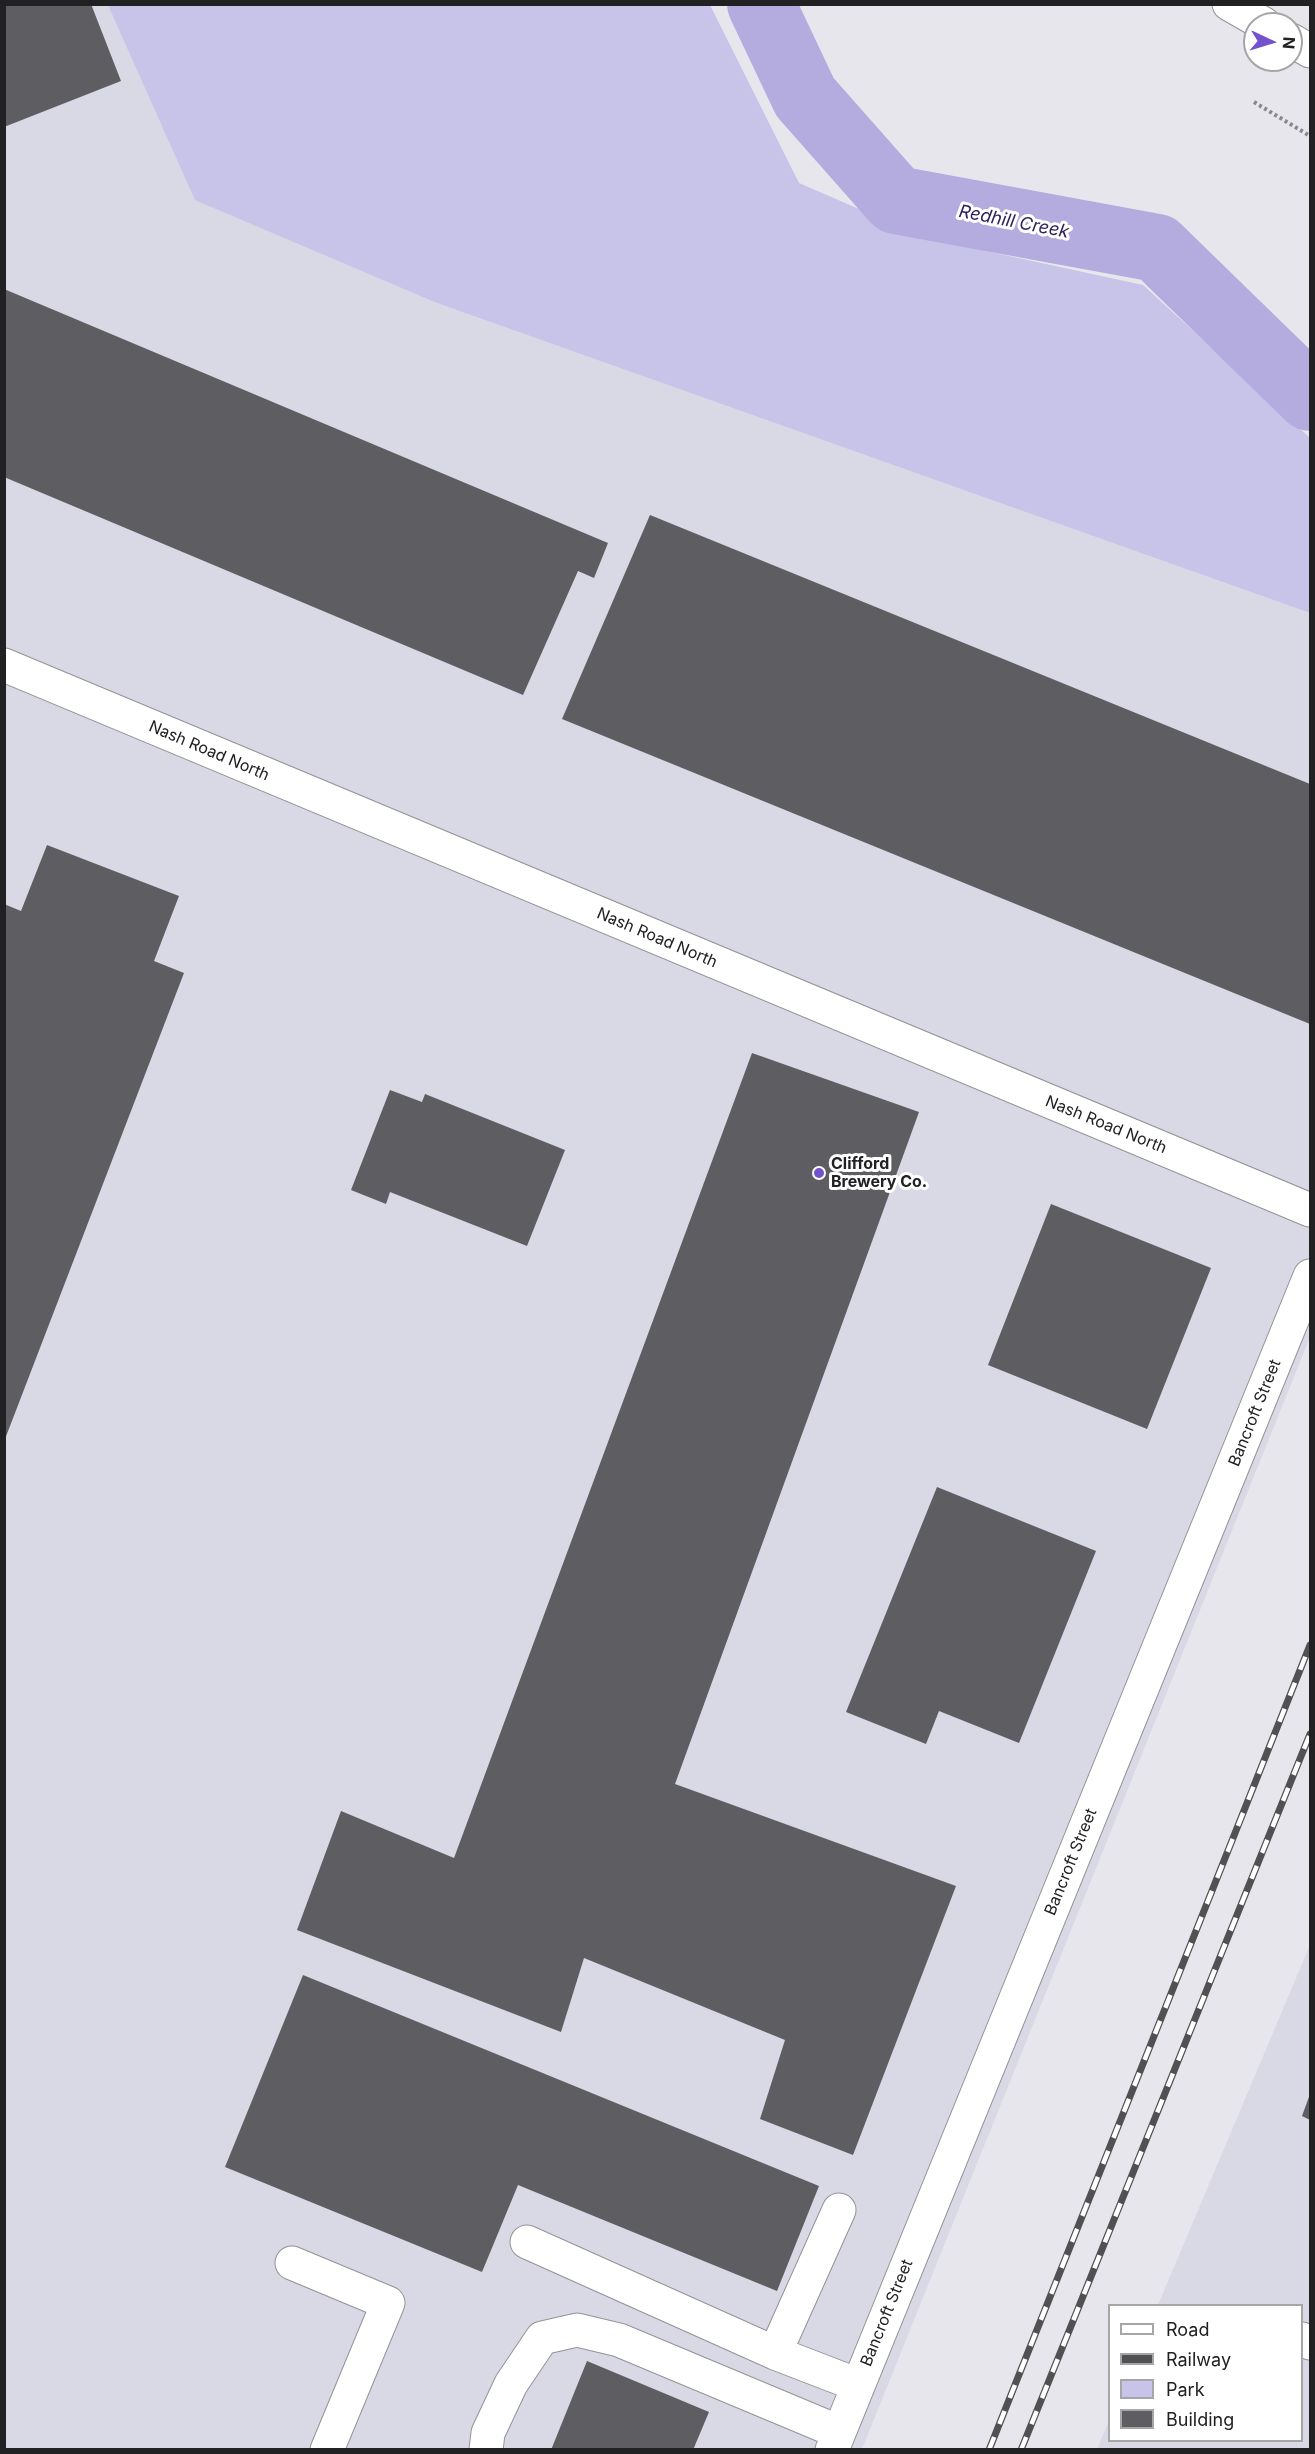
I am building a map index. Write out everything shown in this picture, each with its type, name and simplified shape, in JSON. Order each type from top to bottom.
[{"type":"main road","points":[[1229,4],[1243,12]]},
{"type":"main road","name":"Nash Road North","points":[[4,665],[1311,1210]]},
{"type":"main road","name":"Bancroft Street","points":[[836,2441],[1311,1276]]},
{"type":"main road","points":[[775,2353],[839,2210]]},
{"type":"main road","points":[[527,2242],[775,2353],[858,2385]]},
{"type":"main road","points":[[292,2263],[388,2303],[327,2450]]},
{"type":"main road","points":[[486,2450],[488,2433],[511,2384],[542,2338],[577,2330],[619,2340],[836,2441]]},
{"type":"path","points":[[1254,102],[1311,136]]},
{"type":"shaded area","points":[[110,4],[437,303],[1310,613],[1310,1337],[862,2449],[5,2450],[4,5]]},
{"type":"shaded area","points":[[1310,1945],[1310,2449],[1097,2450],[1108,2422],[1108,2442],[1303,2442],[1303,2304],[1158,2304]]},
{"type":"green space","points":[[108,5],[710,5],[799,183],[926,238],[1143,285],[1310,438],[1310,613],[437,303],[195,200]]},
{"type":"building","points":[[4,4],[91,4],[121,81],[4,127]]},
{"type":"building","points":[[4,289],[608,543],[594,578],[578,571],[523,695],[4,477]]},
{"type":"building","points":[[650,515],[1310,784],[1310,1024],[562,719]]},
{"type":"building","points":[[47,845],[179,896],[154,961],[184,973],[5,1439],[4,904],[21,911]]},
{"type":"building","points":[[752,1053],[919,1112],[675,1784],[956,1886],[853,2155],[760,2119],[785,2040],[584,1958],[561,2032],[297,1930],[341,1811],[454,1858]]},
{"type":"building","points":[[390,1090],[422,1102],[425,1094],[565,1150],[527,1246],[390,1192],[386,1204],[351,1190]]},
{"type":"building","points":[[1051,1204],[1211,1268],[1147,1429],[988,1365]]},
{"type":"building","points":[[937,1487],[1096,1551],[1019,1743],[939,1711],[926,1744],[846,1712]]},
{"type":"building","points":[[303,1975],[819,2186],[777,2291],[518,2185],[482,2272],[225,2167]]},
{"type":"building","points":[[1310,2094],[1310,2120],[1302,2116]]},
{"type":"building","points":[[587,2361],[709,2412],[693,2450],[551,2450]]},
{"type":"waterway","name":"Redhill Creek","points":[[761,4],[805,97],[896,200],[1157,248],[1310,397]]},
{"type":"railway","points":[[989,2450],[1310,1645]]},
{"type":"railway","points":[[1021,2450],[1310,1734]]},
{"type":"place","name":"Clifford Brewery Co.","points":[[819,1173]]}]
